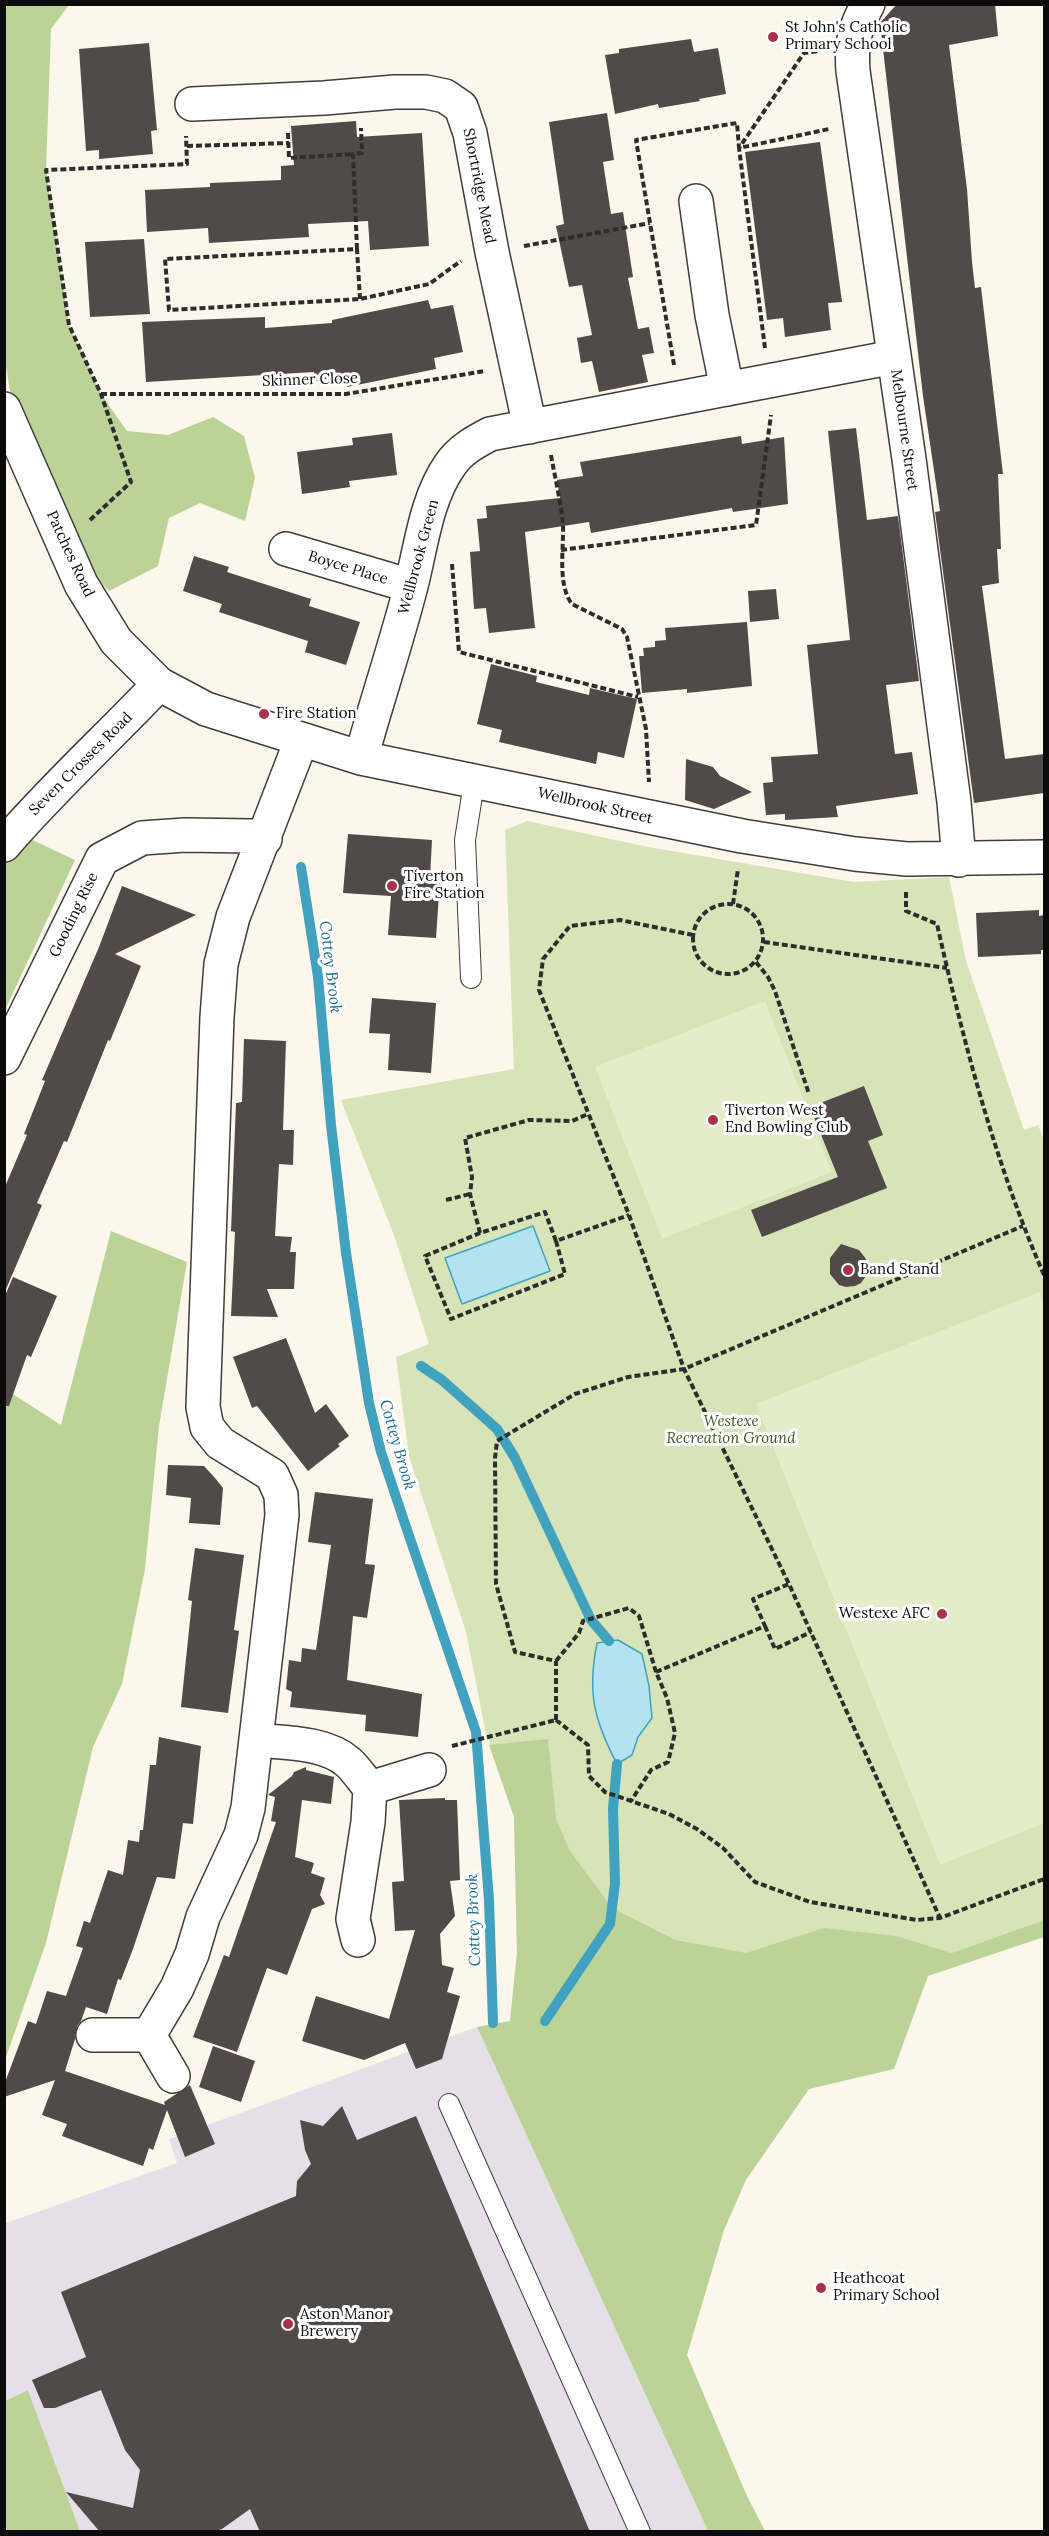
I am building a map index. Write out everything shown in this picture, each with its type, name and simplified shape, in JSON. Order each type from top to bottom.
[{"type":"street","name":"Melbourne Street","points":[[868,4],[856,25],[851,48],[952,790],[959,860]]},
{"type":"street","name":"Shortridge Mead","points":[[192,104],[426,92],[445,96],[461,107],[470,133],[492,252],[517,366],[538,426]]},
{"type":"street","points":[[696,201],[712,315],[727,389]]},
{"type":"street","name":"Wellbrook Green","points":[[361,758],[440,483],[451,464],[465,449],[490,434],[894,357]]},
{"type":"street","name":"Patches Road","points":[[4,409],[65,543],[81,584],[116,641],[159,684]]},
{"type":"street","name":"Boyce Place","points":[[286,549],[411,586]]},
{"type":"street","name":"Wellbrook Street","points":[[159,684],[206,709],[301,741],[361,758],[474,783],[528,791],[647,819],[855,854],[907,859],[1044,857]]},
{"type":"street","name":"Seven Crosses Road","points":[[4,845],[159,684]]},
{"type":"street","points":[[149,2035],[177,1988],[192,1954],[203,1917],[242,1835],[248,1808],[256,1740],[282,1515],[281,1495],[272,1475],[220,1443],[207,1427],[203,1407],[221,964],[233,917],[301,741]]},
{"type":"street","name":"Gooding Rise","points":[[4,1058],[102,859],[142,838],[194,835],[250,836],[265,839]]},
{"type":"street","points":[[256,1740],[302,1745],[326,1751],[348,1762],[370,1788],[367,1832],[353,1919],[358,1940]]},
{"type":"street","points":[[370,1788],[429,1770]]},
{"type":"street","points":[[93,2035],[149,2035]]},
{"type":"street","points":[[149,2035],[173,2076]]},
{"type":"lane","points":[[471,978],[465,840],[474,783]]},
{"type":"lane","points":[[449,2104],[640,2532]]},
{"type":"path","points":[[561,550],[756,525],[773,404],[739,148],[804,53],[824,50]]},
{"type":"path","points":[[286,100],[289,158],[353,154],[362,153],[360,95]]},
{"type":"path","points":[[65,543],[131,482],[101,394],[69,325],[46,170],[188,164],[184,109],[192,104]]},
{"type":"path","points":[[187,146],[288,143]]},
{"type":"path","points":[[353,154],[360,299]]},
{"type":"path","points":[[357,249],[165,259],[169,310],[360,299],[429,284],[461,262],[492,252],[650,223]]},
{"type":"path","name":"Skinner Close","points":[[101,394],[346,394],[517,366]]},
{"type":"path","points":[[538,426],[563,526],[561,550],[567,597],[572,604],[622,629],[633,656],[638,697],[646,729],[649,780],[647,819]]},
{"type":"path","points":[[419,554],[452,563],[459,652],[638,697]]},
{"type":"path","points":[[907,859],[906,911],[937,924],[981,1103],[1023,1226],[1044,1275]]},
{"type":"path","points":[[733,904],[738,863]]},
{"type":"path","points":[[733,904],[746,908],[756,917],[763,929],[764,942],[762,952],[756,962],[741,973],[723,974],[706,967],[695,953],[693,935],[697,921],[706,910],[719,905],[733,904]]},
{"type":"path","points":[[693,935],[620,920],[570,926],[543,959],[539,990],[629,1215],[684,1369],[789,1584],[940,1918]]},
{"type":"path","points":[[764,942],[947,968]]},
{"type":"path","points":[[756,962],[768,977],[775,991],[809,1094]]},
{"type":"path","points":[[480,1233],[470,1194],[472,1177],[465,1138],[529,1120],[572,1121],[588,1114]]},
{"type":"path","points":[[446,1200],[470,1194]]},
{"type":"path","points":[[545,1212],[556,1241],[565,1274],[451,1319],[425,1256],[480,1233],[545,1212]]},
{"type":"path","points":[[556,1241],[629,1215]]},
{"type":"path","points":[[556,1661],[516,1652],[496,1584],[495,1458],[497,1441],[575,1394],[628,1377],[684,1369],[1023,1226]]},
{"type":"path","points":[[789,1584],[753,1599],[775,1649],[811,1632]]},
{"type":"path","points":[[556,1720],[556,1661],[579,1633],[583,1621],[629,1608],[639,1616],[656,1672],[667,1698],[675,1733],[668,1762],[651,1770],[631,1801]]},
{"type":"path","points":[[656,1672],[765,1626]]},
{"type":"path","points":[[465,1742],[490,1738],[556,1720]]},
{"type":"path","points":[[556,1720],[588,1745],[589,1776],[605,1792],[669,1814],[697,1829],[723,1848],[755,1882],[810,1902],[916,1920],[940,1918],[1044,1879]]},
{"type":"shaded area","points":[[477,2027],[708,2531],[80,2531],[28,2390],[5,2401],[6,2223],[177,2163],[169,2139]]},
{"type":"green space","points":[[4,5],[69,5],[51,29],[46,170],[69,325],[101,394],[127,431],[168,435],[213,417],[244,436],[255,478],[245,521],[200,503],[169,518],[158,566],[109,591],[65,544],[10,391],[4,354]]},
{"type":"green space","name":"Westexe Recreation Ground","points":[[527,821],[648,847],[854,882],[949,877],[966,961],[1024,1130],[1038,1125],[1044,1140],[1044,1920],[914,1966],[510,2021],[517,1953],[514,1817],[485,1729],[466,1632],[409,1456],[396,1357],[429,1344],[395,1238],[341,1100],[514,1069],[505,830]]},
{"type":"green space","points":[[5,827],[75,860],[5,1010]]},
{"type":"green space","name":"Tiverton West End Bowling Club","points":[[765,1001],[832,1172],[662,1239],[595,1067]]},
{"type":"green space","points":[[111,1231],[187,1262],[159,1426],[145,1569],[122,1684],[93,1747],[46,1943],[5,2060],[5,1389],[61,1425]]},
{"type":"green space","name":"Westexe AFC","points":[[1039,1292],[1044,1305],[1044,1823],[940,1865],[756,1404]]},
{"type":"green space","points":[[548,1739],[556,1819],[570,1851],[612,1908],[675,1940],[746,1953],[824,1928],[896,1936],[951,1953],[1044,1920],[1044,1937],[928,1976],[894,2069],[809,2089],[746,2180],[724,2230],[687,2355],[746,2494],[765,2531],[708,2531],[477,2027],[510,2021],[517,1953],[514,1817],[489,1745]]},
{"type":"green space","points":[[28,2390],[80,2531],[5,2531],[5,2401]]},
{"type":"water","points":[[533,1226],[550,1271],[462,1304],[445,1258]]},
{"type":"water","points":[[618,1640],[642,1654],[649,1686],[652,1718],[638,1737],[632,1755],[617,1764],[598,1720],[593,1677],[597,1643]]},
{"type":"building","points":[[897,4],[995,4],[998,36],[949,45],[967,189],[975,288],[981,287],[1003,474],[998,474],[1001,549],[997,549],[999,583],[982,586],[1005,759],[1044,754],[1044,793],[974,803],[935,512],[940,511],[923,396],[880,23]]},
{"type":"building","points":[[691,39],[694,52],[718,48],[726,94],[699,99],[700,101],[659,108],[658,104],[615,114],[605,55],[619,53],[619,49]]},
{"type":"building","points":[[149,43],[157,130],[151,131],[153,154],[99,159],[99,150],[86,151],[79,49]]},
{"type":"building","points":[[607,113],[614,160],[603,162],[611,214],[623,212],[633,277],[628,278],[638,329],[649,327],[654,353],[642,355],[648,382],[599,392],[592,361],[581,363],[577,338],[592,335],[582,285],[569,287],[556,226],[564,224],[549,122]]},
{"type":"building","points":[[356,121],[357,137],[422,133],[429,246],[370,250],[368,221],[308,224],[309,237],[209,243],[208,228],[147,232],[145,190],[210,187],[210,183],[281,180],[281,166],[294,165],[291,126]]},
{"type":"building","points":[[820,142],[842,302],[828,303],[831,330],[785,337],[783,318],[767,320],[745,152]]},
{"type":"building","points":[[144,239],[150,314],[90,317],[85,242]]},
{"type":"building","points":[[428,300],[431,309],[453,305],[463,352],[434,358],[436,369],[347,387],[344,375],[316,381],[314,372],[146,382],[142,322],[265,317],[265,328],[332,323],[332,320]]},
{"type":"building","points":[[856,428],[867,520],[898,516],[919,681],[886,685],[895,754],[912,752],[918,794],[836,806],[838,817],[785,820],[785,814],[766,815],[763,783],[773,782],[771,757],[818,754],[807,645],[850,640],[828,431]]},
{"type":"building","points":[[392,433],[397,475],[349,481],[350,487],[302,494],[297,452],[353,445],[352,438]]},
{"type":"building","points":[[741,436],[742,444],[784,437],[788,504],[733,512],[732,508],[591,533],[589,522],[525,532],[535,628],[489,633],[486,608],[474,609],[470,552],[480,551],[477,519],[487,518],[486,506],[560,498],[557,480],[583,476],[580,462]]},
{"type":"building","points":[[194,556],[229,567],[227,572],[311,599],[309,606],[360,622],[346,665],[305,652],[308,641],[219,612],[222,604],[183,591]]},
{"type":"building","points":[[776,589],[779,619],[750,622],[748,591]]},
{"type":"building","points":[[747,622],[752,686],[687,693],[687,689],[642,693],[639,656],[644,656],[643,648],[655,647],[655,641],[666,640],[665,628]]},
{"type":"building","points":[[491,664],[537,676],[536,682],[589,695],[590,688],[637,699],[624,758],[598,752],[596,764],[499,742],[502,730],[477,724]]},
{"type":"building","points":[[686,759],[713,767],[720,776],[752,792],[714,809],[685,800]]},
{"type":"building","name":"Tiverton Fire Station","points":[[348,834],[432,840],[430,878],[440,879],[436,938],[388,935],[391,896],[343,893]]},
{"type":"building","points":[[122,886],[196,915],[115,954],[141,966],[67,1142],[64,1141],[37,1203],[42,1205],[4,1294],[4,1189],[27,1135],[24,1134],[45,1081],[42,1080],[99,947]]},
{"type":"building","points":[[1039,910],[1039,916],[1044,915],[1044,950],[1041,950],[1041,954],[978,957],[976,913]]},
{"type":"building","points":[[372,998],[436,1003],[431,1073],[388,1070],[390,1034],[369,1033]]},
{"type":"building","points":[[244,1039],[286,1041],[283,1130],[294,1130],[293,1165],[279,1164],[275,1236],[292,1237],[290,1252],[296,1252],[294,1289],[267,1289],[278,1317],[231,1316],[235,1232],[231,1231],[236,1103],[242,1102]]},
{"type":"building","points":[[864,1086],[883,1135],[868,1141],[887,1188],[762,1237],[751,1210],[838,1177],[810,1107]]},
{"type":"building","name":"Band Stand","points":[[841,1244],[859,1250],[866,1259],[868,1273],[861,1283],[855,1286],[839,1285],[830,1274],[830,1258]]},
{"type":"building","points":[[13,1277],[57,1296],[31,1357],[27,1355],[9,1406],[4,1406],[4,1298]]},
{"type":"building","points":[[286,1338],[315,1413],[326,1404],[349,1436],[308,1471],[257,1406],[252,1408],[233,1357]]},
{"type":"building","points":[[168,1465],[204,1466],[215,1478],[223,1488],[220,1525],[189,1523],[191,1498],[166,1495]]},
{"type":"building","points":[[315,1492],[373,1499],[365,1564],[375,1565],[367,1618],[353,1616],[347,1680],[422,1694],[418,1737],[365,1731],[366,1715],[290,1707],[292,1692],[286,1689],[289,1660],[301,1662],[302,1648],[316,1650],[331,1545],[308,1542]]},
{"type":"building","points":[[195,1548],[244,1555],[234,1630],[239,1631],[228,1713],[181,1707],[192,1601],[188,1600]]},
{"type":"building","points":[[159,1737],[201,1746],[193,1824],[183,1823],[175,1879],[157,1877],[133,1949],[121,1980],[118,1979],[107,2014],[86,2007],[77,2026],[65,2071],[165,2105],[164,2102],[190,2085],[215,2144],[185,2157],[167,2110],[153,2150],[149,2148],[143,2166],[62,2136],[67,2124],[42,2115],[55,2080],[4,2097],[4,2085],[28,2021],[36,2024],[47,1991],[66,1996],[83,1948],[76,1946],[84,1921],[90,1923],[108,1870],[123,1875],[128,1840],[139,1842],[140,1830],[143,1830],[150,1765],[156,1765]]},
{"type":"building","points":[[306,1767],[306,1770],[334,1777],[331,1804],[302,1800],[295,1857],[314,1863],[311,1873],[325,1878],[320,1895],[325,1904],[312,1909],[287,1975],[267,1968],[237,2052],[193,2037],[224,1955],[229,1957],[276,1822],[271,1821],[275,1797],[268,1795],[294,1772]]},
{"type":"building","points":[[445,1798],[445,1800],[457,1800],[460,1880],[450,1881],[455,1916],[440,1934],[442,1965],[454,1968],[447,1992],[460,1996],[442,2059],[416,2069],[405,2043],[364,2060],[302,2041],[316,1996],[389,2019],[415,1930],[395,1931],[392,1882],[404,1881],[399,1800]]},
{"type":"building","points":[[213,2046],[255,2061],[241,2102],[199,2087]]},
{"type":"building","name":"Aston Manor Brewery","points":[[342,2106],[357,2140],[416,2116],[590,2532],[260,2532],[250,2509],[222,2529],[212,2532],[100,2532],[66,2492],[133,2508],[140,2470],[125,2450],[101,2390],[55,2408],[44,2408],[32,2380],[86,2357],[61,2292],[296,2196],[297,2181],[311,2164],[305,2150],[300,2120],[323,2126]]},
{"type":"waterway","name":"Cottey Brook","points":[[301,867],[318,977],[331,1125],[346,1253],[369,1403],[381,1452],[476,1732],[489,1900],[493,2023]]},
{"type":"waterway","points":[[421,1366],[442,1380],[497,1429],[515,1458],[591,1620],[609,1641]]},
{"type":"waterway","points":[[545,2021],[610,1924],[615,1883],[613,1809],[617,1764]]},
{"type":"place","name":"St John's Catholic Primary School","points":[[773,37]]},
{"type":"place","name":"Fire Station","points":[[264,714]]},
{"type":"place","name":"Tiverton Fire Station","points":[[392,886]]},
{"type":"place","name":"Tiverton West End Bowling Club","points":[[713,1120]]},
{"type":"place","name":"Band Stand","points":[[848,1270]]},
{"type":"place","name":"Westexe AFC","points":[[942,1614]]},
{"type":"place","name":"Heathcoat Primary School","points":[[821,2288]]},
{"type":"place","name":"Aston Manor Brewery","points":[[288,2324]]}]
